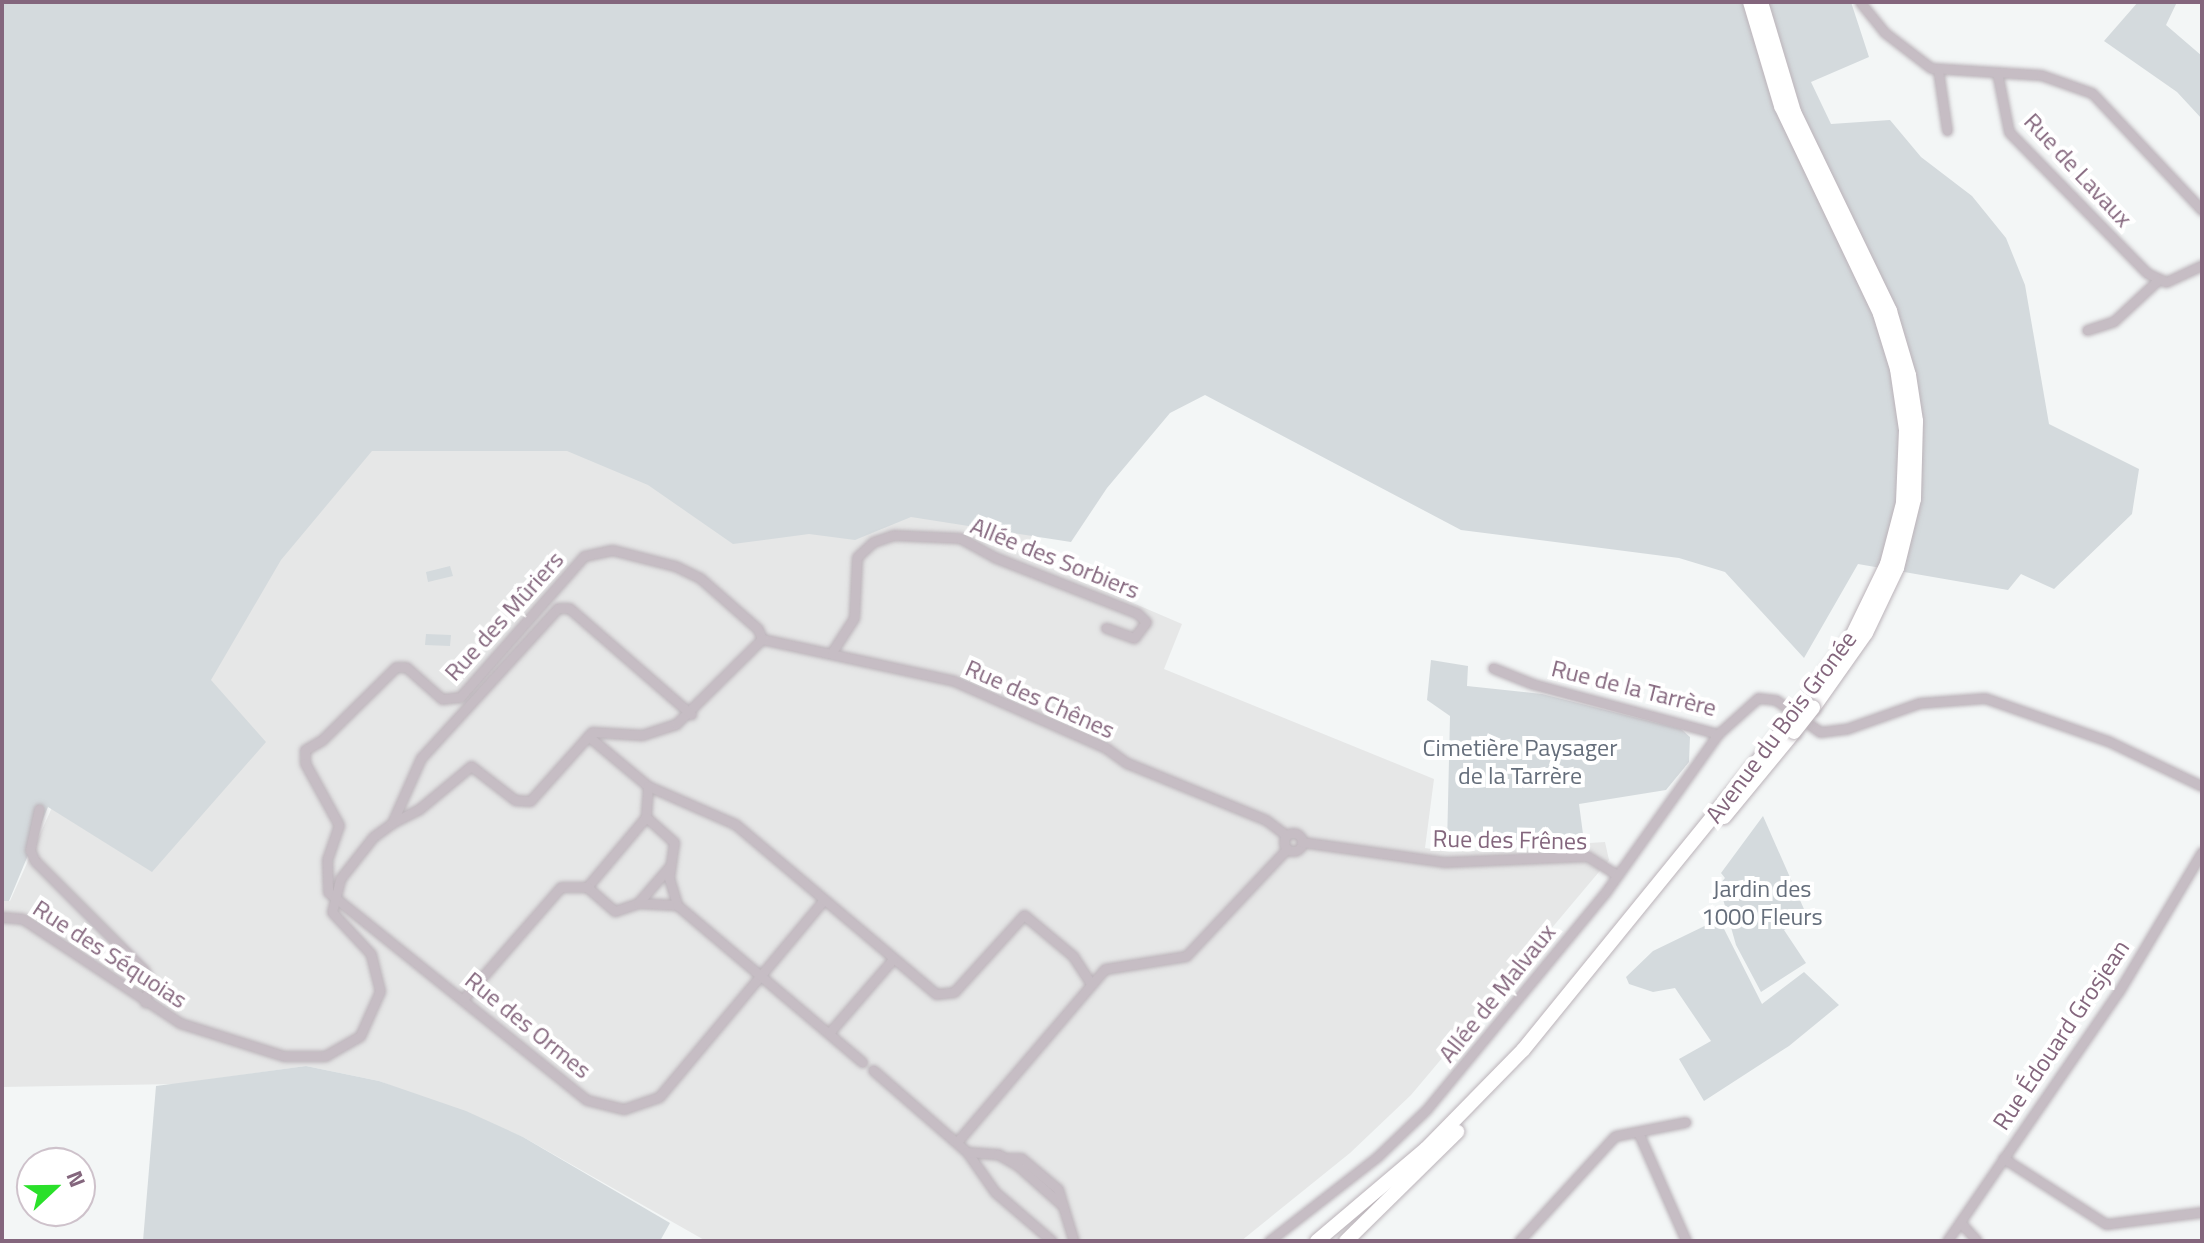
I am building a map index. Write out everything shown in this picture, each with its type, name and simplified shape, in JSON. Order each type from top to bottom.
[{"type":"main road","name":"Avenue du Bois Gronée","points":[[1750,2],[1781,106],[1880,314],[1897,369],[1906,430],[1903,503],[1887,564],[1851,638],[1810,705]]},
{"type":"main road","name":"Avenue du Bois Gronée","points":[[1317,1241],[1426,1149],[1523,1050],[1810,705],[1866,633],[1897,568],[1914,499],[1916,421],[1909,375],[1890,311],[1794,112],[1761,2]]},
{"type":"main road","name":"Avenue du Bois Gronée","points":[[1346,1241],[1531,1055],[1790,729]]},
{"type":"street","points":[[1860,2],[1884,32],[1938,70],[2050,77],[2092,93],[2202,210]]},
{"type":"street","points":[[1938,70],[1947,130]]},
{"type":"street","name":"Rue de Lavaux","points":[[1997,72],[2009,132],[2157,281]]},
{"type":"street","points":[[2087,330],[2114,321],[2157,281],[2169,281],[2202,265]]},
{"type":"street","name":"Allée des Sorbiers","points":[[832,652],[854,618],[857,557],[873,542],[893,535],[960,538],[994,557],[1137,613],[1146,622],[1134,638],[1106,628]]},
{"type":"street","name":"Rue des Mûriers","points":[[333,897],[326,870],[339,825],[337,814],[304,756],[396,667],[406,667],[442,699],[454,701],[584,556],[596,550],[654,558],[700,578],[758,629],[762,639]]},
{"type":"street","points":[[392,823],[421,758],[558,608],[569,608],[691,714]]},
{"type":"street","points":[[333,897],[348,866],[392,823],[418,810],[471,766],[525,804],[598,729],[656,733],[691,714],[762,639]]},
{"type":"street","name":"Rue des Chênes","points":[[762,639],[954,681],[1106,748],[1127,763],[1266,820],[1286,835],[1296,834],[1302,842]]},
{"type":"street","name":"Rue de la Tarrère","points":[[1493,668],[1533,684],[1718,734],[1763,697],[1820,732],[1850,728],[1919,703],[1978,697],[2108,741],[2202,786]]},
{"type":"street","name":"Allée de Malvaux","points":[[1269,1241],[1378,1156],[1426,1110],[1617,875],[1718,734]]},
{"type":"street","points":[[588,736],[648,786],[735,824],[936,994],[950,994],[1024,915],[1073,956],[1091,984]]},
{"type":"street","points":[[587,887],[646,817],[648,786]]},
{"type":"street","points":[[39,809],[30,850],[35,861],[144,970],[150,982],[145,1002]]},
{"type":"street","points":[[646,817],[674,842],[670,866],[677,905]]},
{"type":"street","points":[[957,1142],[1091,984],[1113,966],[1186,956],[1287,849],[1286,835]]},
{"type":"street","points":[[1287,849],[1297,851],[1302,842]]},
{"type":"street","name":"Rue des Frênes","points":[[1302,842],[1444,862],[1587,856],[1617,875]]},
{"type":"street","name":"Rue Édouard Grosjean","points":[[1948,1240],[2119,991],[2202,852]]},
{"type":"street","points":[[638,903],[670,866]]},
{"type":"street","points":[[464,998],[561,887],[587,887],[615,911],[638,903],[677,905],[862,1062]]},
{"type":"street","name":"Rue des Ormes","points":[[333,897],[464,998],[587,1100],[624,1109],[659,1097],[824,900]]},
{"type":"street","name":"Rue des Séquoias","points":[[2,917],[23,919],[180,1023],[241,1045],[298,1058],[339,1052],[369,1024],[380,991],[375,962],[332,912],[333,897]]},
{"type":"street","points":[[829,1033],[893,959]]},
{"type":"street","points":[[873,1070],[957,1142],[995,1192],[1052,1241]]},
{"type":"street","points":[[1519,1241],[1611,1139],[1686,1122]]},
{"type":"street","points":[[1638,1132],[1686,1241]]},
{"type":"street","points":[[967,1152],[1008,1158],[1063,1206],[1074,1241]]},
{"type":"street","points":[[2003,1158],[2106,1224],[2202,1212]]},
{"type":"street","points":[[1960,1222],[1977,1241]]},
{"type":"shaded area","points":[[246,376],[1034,527],[1047,566],[1182,624],[1164,669],[1434,779],[1425,848],[1449,852],[1605,842],[1609,860],[1411,1095],[1350,1153],[1241,1241],[706,1241],[523,1137],[379,1081],[306,1066],[177,1084],[2,1087],[2,901],[10,901]]},
{"type":"green space","points":[[2,2],[1851,2],[1869,57],[1811,82],[1831,124],[1890,120],[1921,157],[1972,196],[2006,238],[2025,285],[2049,424],[2139,469],[2132,514],[2054,589],[2021,574],[2008,590],[1858,564],[1804,658],[1725,572],[1679,558],[1461,530],[1205,395],[1170,413],[1107,488],[1071,542],[911,517],[855,540],[809,534],[733,544],[648,485],[567,451],[372,451],[281,560],[211,680],[266,742],[152,872],[48,807],[9,901],[2,901]]},
{"type":"green space","points":[[2138,2],[2177,2],[2166,25],[2202,56],[2202,119],[2177,92],[2104,41]]},
{"type":"green space","points":[[450,566],[453,576],[428,582],[426,572]]},
{"type":"green space","points":[[426,634],[451,635],[450,646],[425,645]]},
{"type":"green space","name":"Cimetière Paysager de la Tarrère","points":[[1431,660],[1468,666],[1467,686],[1542,694],[1681,729],[1690,737],[1689,762],[1666,790],[1579,804],[1583,834],[1447,846],[1450,716],[1427,700]]},
{"type":"green space","name":"Jardin des 1000 Fleurs","points":[[1763,816],[1807,916],[1784,930],[1806,963],[1761,992],[1736,945],[1719,885],[1725,878],[1721,873]]},
{"type":"green space","points":[[1719,919],[1762,1004],[1804,972],[1839,1005],[1789,1046],[1704,1101],[1679,1059],[1711,1041],[1675,988],[1653,992],[1629,984],[1626,977],[1653,951]]},
{"type":"green space","points":[[306,1066],[379,1081],[466,1111],[523,1137],[670,1223],[660,1241],[143,1241],[156,1086]]}]
